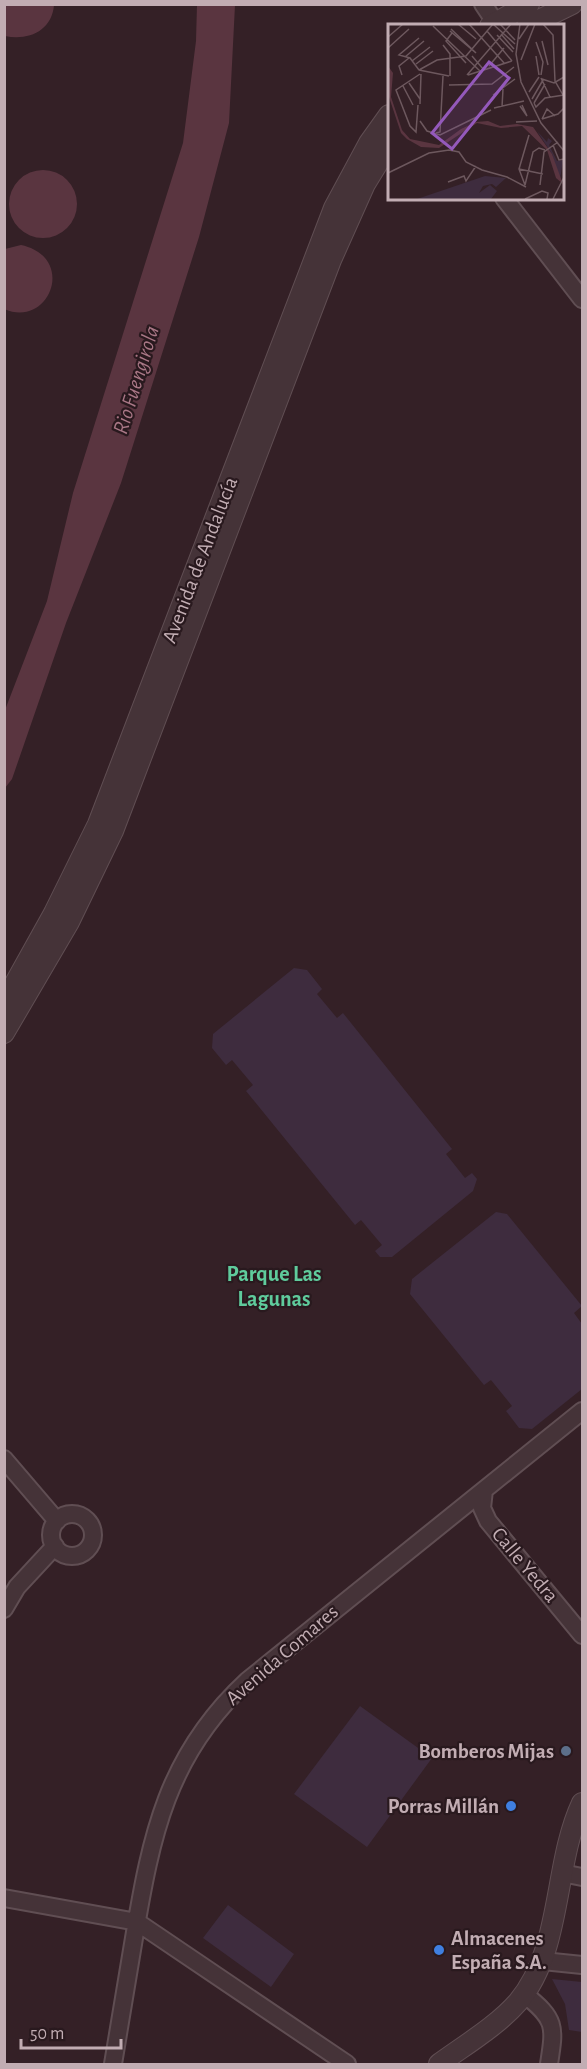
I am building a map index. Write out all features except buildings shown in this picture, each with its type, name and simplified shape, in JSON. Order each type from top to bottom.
[{"type":"street","points":[[483,4],[493,24],[530,19],[572,4]]},
{"type":"street","name":"Avenida de Andalucía","points":[[4,1004],[54,913],[98,824],[334,208],[369,143],[388,117]]},
{"type":"street","name":"Avenida de Andalucía","points":[[4,1033],[69,922],[113,831],[335,251],[365,184],[388,147]]},
{"type":"street","points":[[506,200],[582,299]]},
{"type":"street","name":"Avenida Comares","points":[[113,2064],[137,1922],[158,1819],[172,1782],[192,1746],[221,1708],[247,1681],[582,1414]]},
{"type":"street","points":[[4,1459],[57,1521]]},
{"type":"street","name":"Calle Yedra","points":[[484,1490],[482,1508],[488,1521],[582,1635]]},
{"type":"street","points":[[77,1515],[89,1522],[93,1536],[88,1548],[78,1555],[65,1555],[55,1546],[51,1534],[57,1521],[63,1516],[77,1515]]},
{"type":"street","points":[[4,1609],[17,1587],[55,1546]]},
{"type":"street","points":[[439,2064],[456,2058],[513,2007],[524,1994],[543,1961],[562,1873],[582,1803]]},
{"type":"street","points":[[562,1873],[582,1877]]},
{"type":"street","points":[[4,1898],[137,1922],[347,2064]]},
{"type":"street","points":[[543,1961],[582,1965]]},
{"type":"street","points":[[524,1994],[547,2013],[553,2023],[549,2064]]},
{"type":"shaded area","points":[[294,968],[307,970],[322,989],[317,994],[337,1018],[343,1013],[452,1149],[446,1154],[465,1178],[472,1173],[477,1179],[473,1191],[392,1257],[380,1257],[375,1251],[382,1245],[361,1220],[355,1225],[246,1091],[253,1085],[232,1060],[226,1065],[212,1048],[213,1034]]},
{"type":"shaded area","points":[[496,1212],[507,1214],[582,1306],[574,1313],[582,1324],[582,1389],[532,1429],[519,1428],[506,1411],[512,1406],[491,1380],[484,1385],[410,1294],[412,1279]]},
{"type":"shaded area","points":[[360,1706],[432,1758],[367,1847],[294,1794]]},
{"type":"shaded area","points":[[228,1905],[294,1954],[271,1987],[203,1938]]},
{"type":"shaded area","points":[[552,1979],[582,1982],[582,2032],[569,2030],[565,2004]]},
{"type":"water","points":[[4,5],[54,5],[49,22],[44,28],[30,35],[14,37],[5,36]]},
{"type":"water","name":"Rio Fuengirola","points":[[197,5],[235,5],[229,123],[199,237],[121,483],[66,623],[12,779],[5,788],[5,710],[47,601],[73,493],[183,143],[196,41]]},
{"type":"water","points":[[43,170],[56,173],[67,180],[74,191],[77,204],[74,217],[67,228],[56,235],[43,238],[30,235],[19,228],[12,217],[9,204],[12,191],[19,180],[30,173]]},
{"type":"water","points":[[21,245],[38,252],[48,263],[52,276],[51,289],[44,301],[34,309],[20,312],[4,309],[5,249]]},
{"type":"place","name":"Bomberos Mijas","points":[[566,1751]]},
{"type":"place","name":"Porras Millán","points":[[511,1806]]},
{"type":"place","name":"Almacenes España S.A.","points":[[439,1950]]},
{"type":"district","name":"Parque Las Lagunas","points":[[274,1286]]}]
